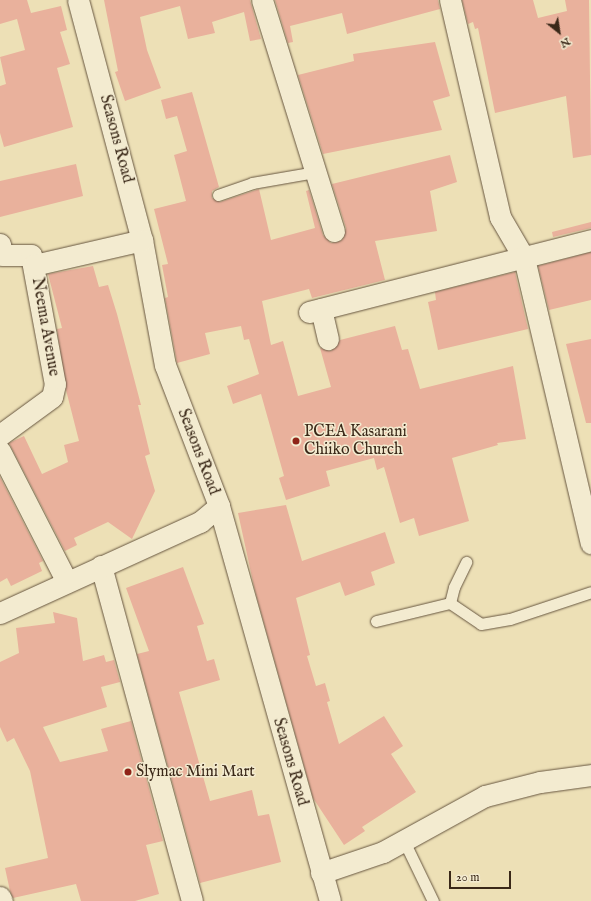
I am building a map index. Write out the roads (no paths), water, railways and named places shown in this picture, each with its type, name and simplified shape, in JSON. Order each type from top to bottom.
[{"type":"street","name":"Seasons Road","points":[[78,0],[142,240],[165,365],[219,506],[330,901]]},
{"type":"street","points":[[262,0],[334,231]]},
{"type":"street","points":[[450,0],[500,217],[524,258],[591,543]]},
{"type":"street","points":[[0,244],[2,255],[31,254],[34,265],[142,240]]},
{"type":"street","points":[[328,339],[315,310],[591,240]]},
{"type":"street","name":"Neema Avenue","points":[[0,435],[52,397],[55,384],[34,265]]},
{"type":"street","points":[[0,451],[67,582]]},
{"type":"street","points":[[0,613],[200,522],[219,506]]},
{"type":"street","points":[[101,566],[192,901]]},
{"type":"street","points":[[321,873],[355,864],[404,841],[485,796],[540,782],[591,775]]},
{"type":"street","points":[[0,897],[2,901]]},
{"type":"lane","points":[[218,195],[252,183],[316,172]]},
{"type":"lane","points":[[450,603],[454,587],[466,562]]},
{"type":"lane","points":[[376,621],[450,603],[481,624],[510,620],[591,592]]},
{"type":"lane","points":[[404,841],[434,901]]},
{"type":"place","name":"PCEA Kasarani Chiiko Church","points":[[296,441]]},
{"type":"place","name":"Slymac Mini Mart","points":[[128,772]]}]
